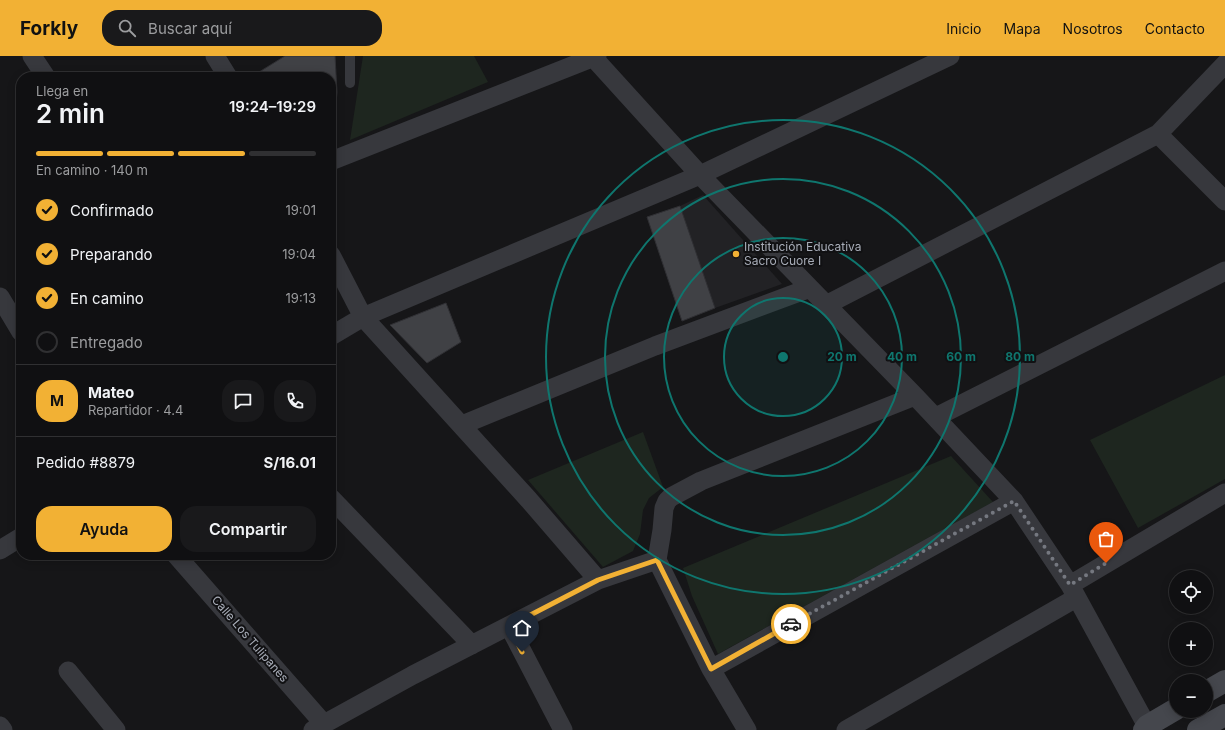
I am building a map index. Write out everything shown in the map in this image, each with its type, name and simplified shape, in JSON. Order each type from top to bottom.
[{"type":"main road","points":[[1213,688],[1225,681]]},
{"type":"main road","points":[[1146,728],[1169,713]]},
{"type":"main road","points":[[1198,730],[1225,715]]},
{"type":"street","points":[[32,56],[43,72]]},
{"type":"street","points":[[215,56],[225,72]]},
{"type":"street","points":[[336,333],[362,318],[700,175],[950,56]]},
{"type":"street","points":[[336,159],[594,57],[700,175],[916,396],[1014,501],[1073,591],[1146,728]]},
{"type":"street","points":[[826,305],[1158,134],[1225,64]]},
{"type":"street","points":[[1158,134],[1225,201]]},
{"type":"street","points":[[336,265],[362,318],[462,425],[598,580]]},
{"type":"street","points":[[936,418],[1225,271]]},
{"type":"street","points":[[462,425],[655,346],[810,288]]},
{"type":"street","points":[[0,297],[16,324]]},
{"type":"street","points":[[747,730],[711,669],[657,560],[664,508],[671,497],[701,481],[916,396]]},
{"type":"street","points":[[846,730],[1073,591],[1225,493]]},
{"type":"street","points":[[711,669],[1014,501]]},
{"type":"street","points":[[336,503],[472,645]]},
{"type":"street","points":[[0,550],[16,540]]},
{"type":"street","name":"Calle Los Tulipanes","points":[[180,560],[319,727]]},
{"type":"street","points":[[319,727],[413,676],[598,580],[657,560]]},
{"type":"street","points":[[509,626],[562,730]]},
{"type":"street","points":[[68,671],[116,730]]},
{"type":"street","points":[[0,726],[3,730]]},
{"type":"lane","points":[[350,56],[350,83]]},
{"type":"shaded area","points":[[363,56],[474,56],[488,82],[350,140]]},
{"type":"shaded area","points":[[703,195],[782,284],[715,308],[680,206]]},
{"type":"shaded area","points":[[1225,375],[1225,479],[1138,528],[1090,440]]},
{"type":"shaded area","points":[[643,432],[663,487],[649,498],[643,510],[640,534],[633,551],[603,567],[528,480]]},
{"type":"shaded area","points":[[951,456],[993,502],[718,654],[692,596],[683,568]]},
{"type":"building","points":[[285,56],[335,56],[336,72],[259,72]]},
{"type":"building","points":[[336,74],[337,92],[336,104]]},
{"type":"building","points":[[680,206],[715,308],[682,321],[647,217]]},
{"type":"building","points":[[446,303],[461,342],[427,363],[390,325]]},
{"type":"way so far","points":[[791,624],[1014,501],[1070,585],[1106,563]]},
{"type":"place","name":"Institución Educativa Sacro Cuore I","points":[[736,254]]},
{"type":"route","points":[[522,652],[509,626],[598,580],[657,560],[711,669],[791,624]]}]
